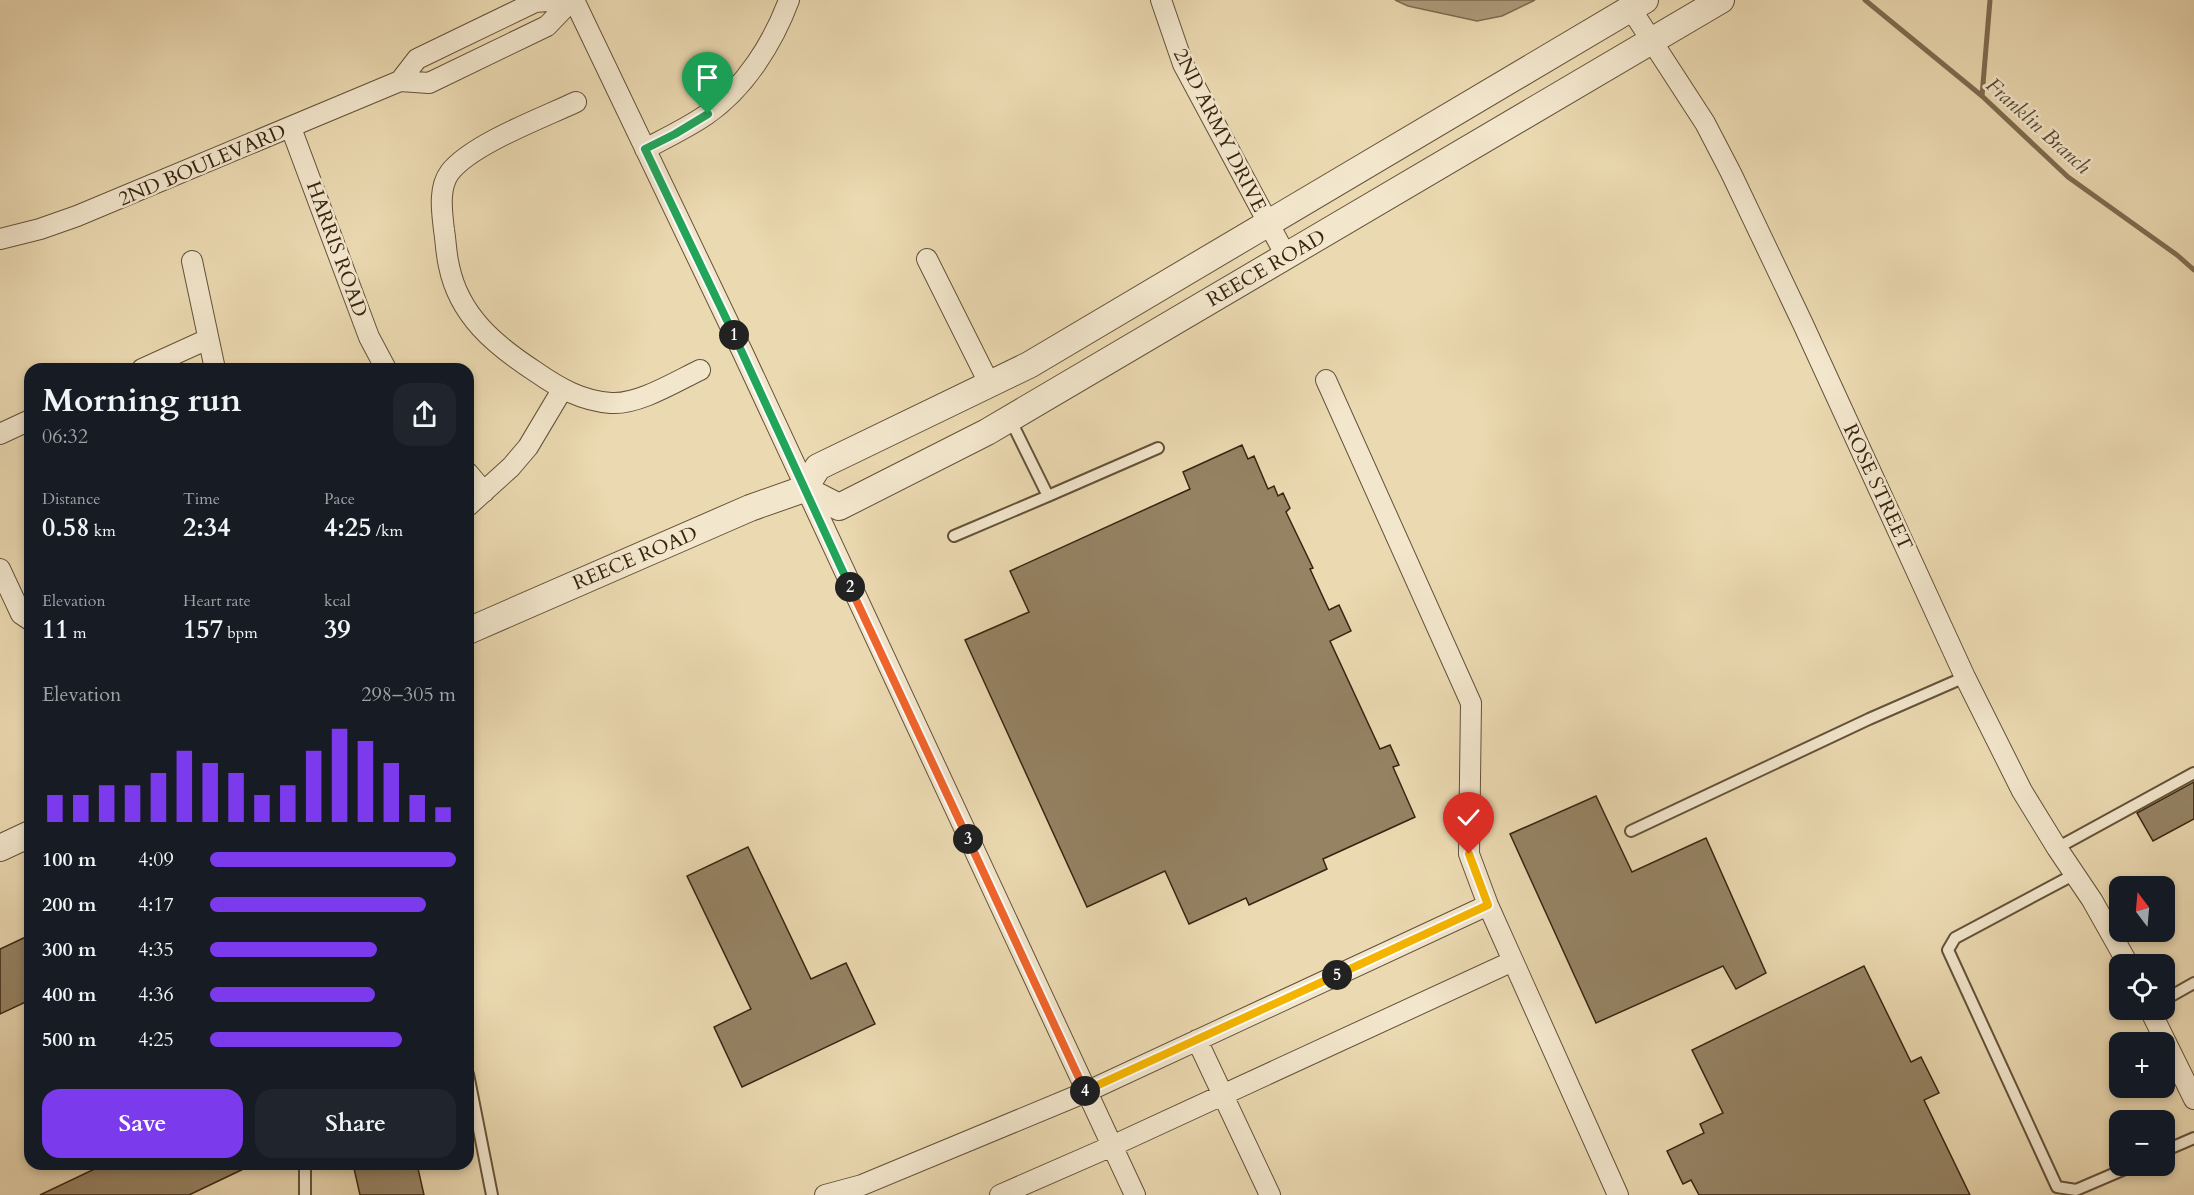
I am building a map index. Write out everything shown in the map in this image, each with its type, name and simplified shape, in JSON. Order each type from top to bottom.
[{"type":"street","name":"2ND BOULEVARD","points":[[400,81],[417,59],[535,2],[561,0]]},
{"type":"street","name":"2ND BOULEVARD","points":[[0,239],[40,229],[77,216],[400,81],[429,83],[547,26],[573,0]]},
{"type":"street","points":[[573,0],[743,353],[804,489],[1135,1195]]},
{"type":"street","points":[[645,149],[708,114],[735,88],[763,54],[780,23],[789,0]]},
{"type":"street","name":"2ND ARMY DRIVE","points":[[1161,0],[1184,64],[1286,256]]},
{"type":"street","name":"REECE ROAD","points":[[804,489],[839,507],[987,432],[1721,0]]},
{"type":"street","name":"REECE ROAD","points":[[474,629],[750,508],[804,489],[818,467],[1029,365],[1638,4]]},
{"type":"street","name":"ROSE STREET","points":[[1638,4],[1652,42],[1705,123],[1731,173],[1808,334],[1965,677],[2022,791],[2092,900],[2122,954]]},
{"type":"street","points":[[576,102],[479,148],[462,159],[448,174],[443,190],[442,207],[449,267],[457,290],[478,326],[494,343],[562,390],[586,399],[612,403],[633,400],[700,370]]},
{"type":"street","name":"HARRIS ROAD","points":[[291,128],[369,337],[383,363]]},
{"type":"street","points":[[927,259],[990,385]]},
{"type":"street","points":[[192,261],[214,363]]},
{"type":"street","points":[[155,363],[208,339]]},
{"type":"street","points":[[1326,381],[1471,703],[1469,854],[1488,905],[1618,1195]]},
{"type":"street","points":[[474,501],[511,467],[528,447],[562,390]]},
{"type":"street","points":[[0,434],[24,423]]},
{"type":"street","points":[[474,480],[484,492]]},
{"type":"street","points":[[0,568],[24,616]]},
{"type":"street","points":[[0,848],[24,837]]},
{"type":"street","points":[[825,1195],[863,1190],[1086,1092],[1488,905]]},
{"type":"street","points":[[1000,1195],[1112,1146],[1513,961]]},
{"type":"street","points":[[2155,1020],[2194,1099]]},
{"type":"street","points":[[1197,1040],[1270,1195]]},
{"type":"lane","points":[[1010,419],[1048,496]]},
{"type":"lane","points":[[954,536],[1158,448]]},
{"type":"lane","points":[[1631,831],[1869,719],[1965,677]]},
{"type":"lane","points":[[2057,848],[2194,772]]},
{"type":"lane","points":[[2074,874],[1955,938],[1948,950],[2057,1188],[2076,1190],[2109,1176]]},
{"type":"lane","points":[[2175,993],[2194,982]]},
{"type":"lane","points":[[474,1104],[492,1195]]},
{"type":"lane","points":[[2175,1146],[2194,1138]]},
{"type":"lane","points":[[304,1170],[305,1195]]},
{"type":"shaded area","points":[[1395,0],[1535,0],[1502,16],[1477,21],[1408,6]]},
{"type":"building","points":[[1242,445],[1248,459],[1254,456],[1268,489],[1274,486],[1278,496],[1283,493],[1290,508],[1286,512],[1313,568],[1310,569],[1329,610],[1339,605],[1351,631],[1330,641],[1380,749],[1390,745],[1399,765],[1393,767],[1415,817],[1323,859],[1327,869],[1249,905],[1246,898],[1189,924],[1165,871],[1087,907],[965,640],[1029,612],[1010,571],[1190,489],[1183,472]]},
{"type":"building","points":[[2194,782],[2194,819],[2153,841],[2137,813]]},
{"type":"building","points":[[1596,796],[1632,872],[1706,838],[1766,973],[1736,989],[1723,966],[1596,1023],[1510,834]]},
{"type":"building","points":[[748,847],[811,979],[846,963],[875,1024],[742,1087],[714,1027],[751,1009],[687,876]]},
{"type":"building","points":[[24,938],[24,1003],[0,1014],[0,949]]},
{"type":"building","points":[[1864,966],[1911,1062],[1921,1057],[1939,1093],[1924,1100],[1970,1195],[1699,1195],[1691,1180],[1683,1184],[1667,1151],[1704,1133],[1700,1124],[1723,1113],[1692,1050]]},
{"type":"building","points":[[92,1170],[241,1170],[189,1195],[40,1195]]},
{"type":"building","points":[[354,1170],[418,1170],[424,1195],[360,1195]]},
{"type":"waterway","name":"Franklin Branch","points":[[1865,0],[1982,96],[2068,177],[2177,255],[2194,270]]},
{"type":"waterway","points":[[1982,96],[1990,0]]},
{"type":"route","points":[[708,114],[645,149],[743,353],[804,489],[1086,1092],[1488,905],[1469,854]]}]
